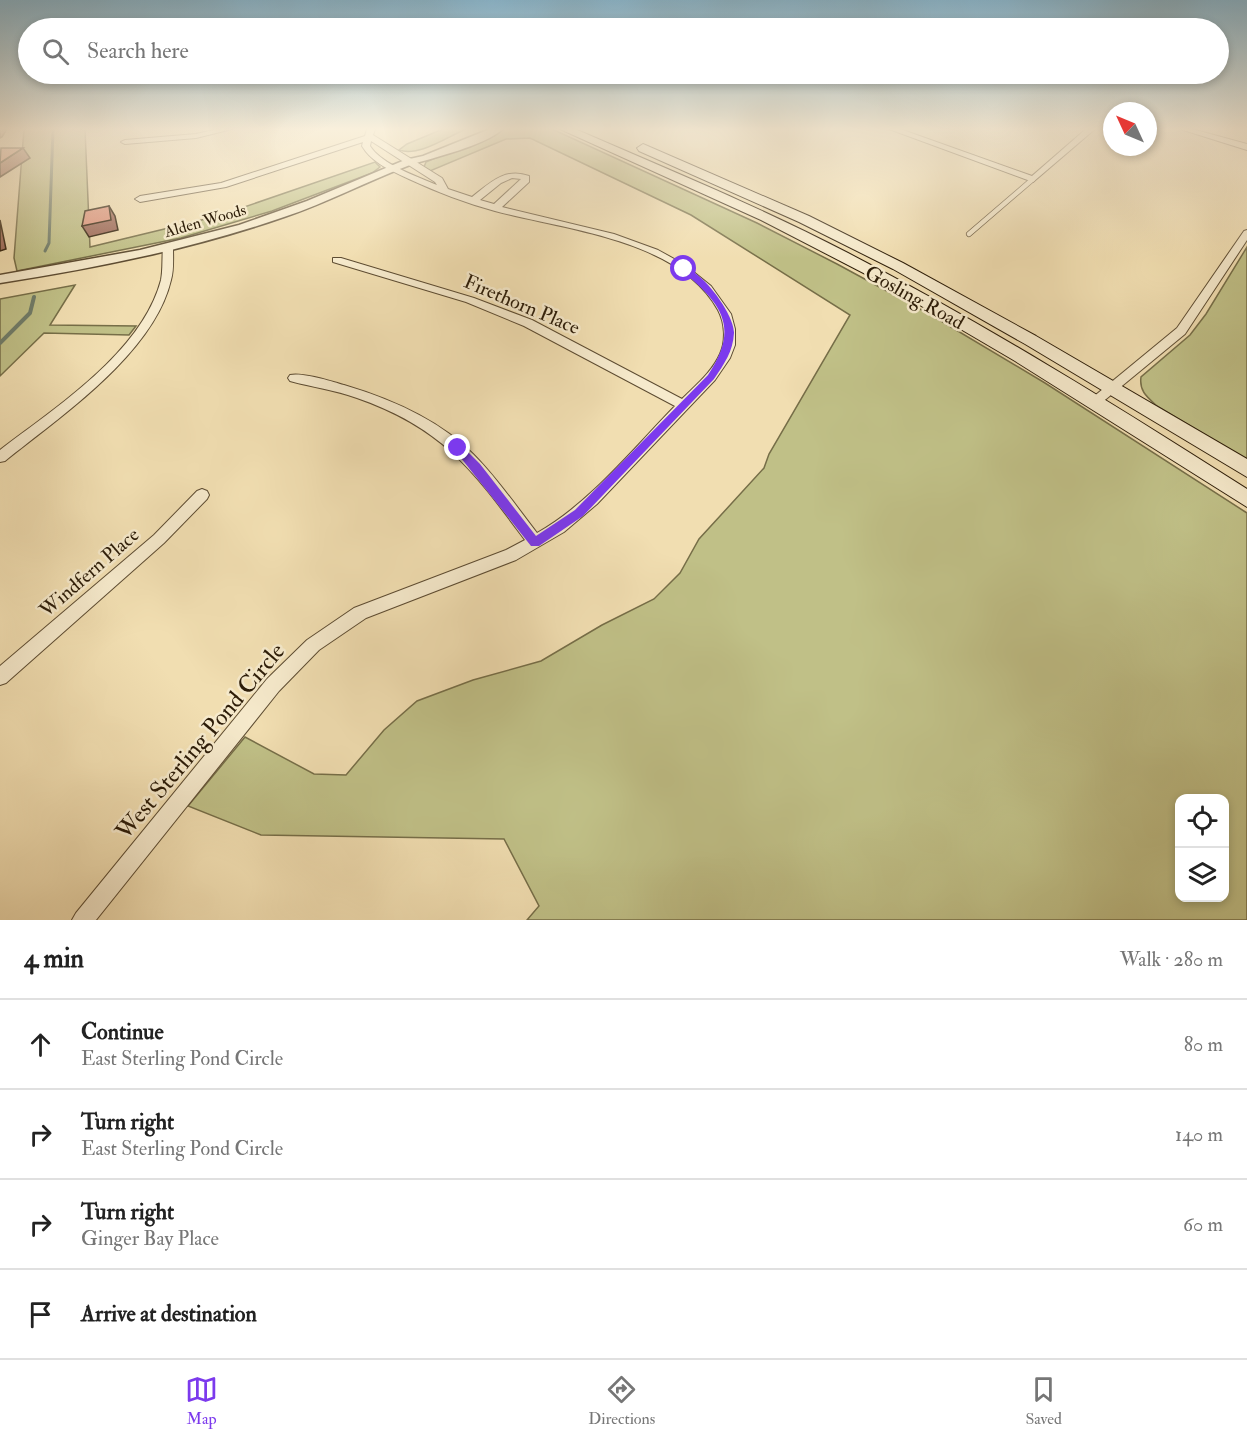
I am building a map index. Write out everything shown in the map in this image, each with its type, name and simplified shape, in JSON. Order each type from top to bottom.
[{"type":"main road","name":"Gosling Road","points":[[662,172],[760,216],[881,276],[1096,401],[1247,499]]},
{"type":"main road","name":"Gosling Road","points":[[697,172],[775,206],[897,266],[1114,387],[1247,469]]},
{"type":"street","points":[[140,199],[223,185],[260,172]]},
{"type":"street","name":"Alden Woods","points":[[0,279],[168,248],[277,216],[385,172]]},
{"type":"street","points":[[402,172],[426,186],[444,189]]},
{"type":"street","points":[[426,172],[439,180],[444,189]]},
{"type":"street","points":[[1013,172],[1033,179],[1041,172]]},
{"type":"street","points":[[473,201],[505,177],[512,174],[526,178],[525,182],[495,208]]},
{"type":"street","name":"West Sterling Pond Circle","points":[[83,920],[273,685],[313,645],[360,613],[386,601],[479,568],[535,542],[579,513],[711,377],[729,345],[728,320],[707,287],[669,259],[644,247],[495,208],[444,189]]},
{"type":"street","points":[[1096,401],[1181,331],[1247,233]]},
{"type":"street","points":[[0,457],[87,387],[117,359],[138,334],[165,288],[169,272],[168,248]]},
{"type":"street","name":"Firethorn Place","points":[[337,260],[471,300],[528,323],[683,405]]},
{"type":"street","points":[[294,378],[332,384],[358,392],[398,409],[438,433],[476,466],[535,542]]},
{"type":"street","name":"Windfern Place","points":[[0,677],[159,539],[202,495]]},
{"type":"lane","points":[[969,234],[1033,179]]},
{"type":"green space","points":[[21,172],[87,172],[90,247],[218,216],[346,172],[373,172],[272,211],[181,238],[17,271],[14,258]]},
{"type":"green space","points":[[601,172],[646,172],[757,223],[837,264],[931,315],[1045,383],[1247,513],[1247,920],[527,920],[539,906],[504,839],[261,835],[188,806],[245,737],[314,774],[346,775],[384,730],[417,701],[473,680],[541,661],[602,625],[654,599],[680,573],[699,539],[764,468],[769,454],[850,315],[691,215]]},
{"type":"green space","points":[[1247,247],[1247,460],[1157,406],[1141,386],[1141,377],[1190,335],[1206,314]]},
{"type":"green space","points":[[75,285],[50,325],[136,326],[129,335],[44,333],[0,376],[0,299]]},
{"type":"building","points":[[109,206],[111,220],[82,226],[85,211]]},
{"type":"waterway","points":[[45,251],[49,243],[51,172]]},
{"type":"waterway","points":[[0,343],[30,313],[34,297]]},
{"type":"route","points":[[458,448],[476,466],[535,542],[579,513],[711,377],[726,354],[730,330],[728,320],[707,287],[684,269]]}]
